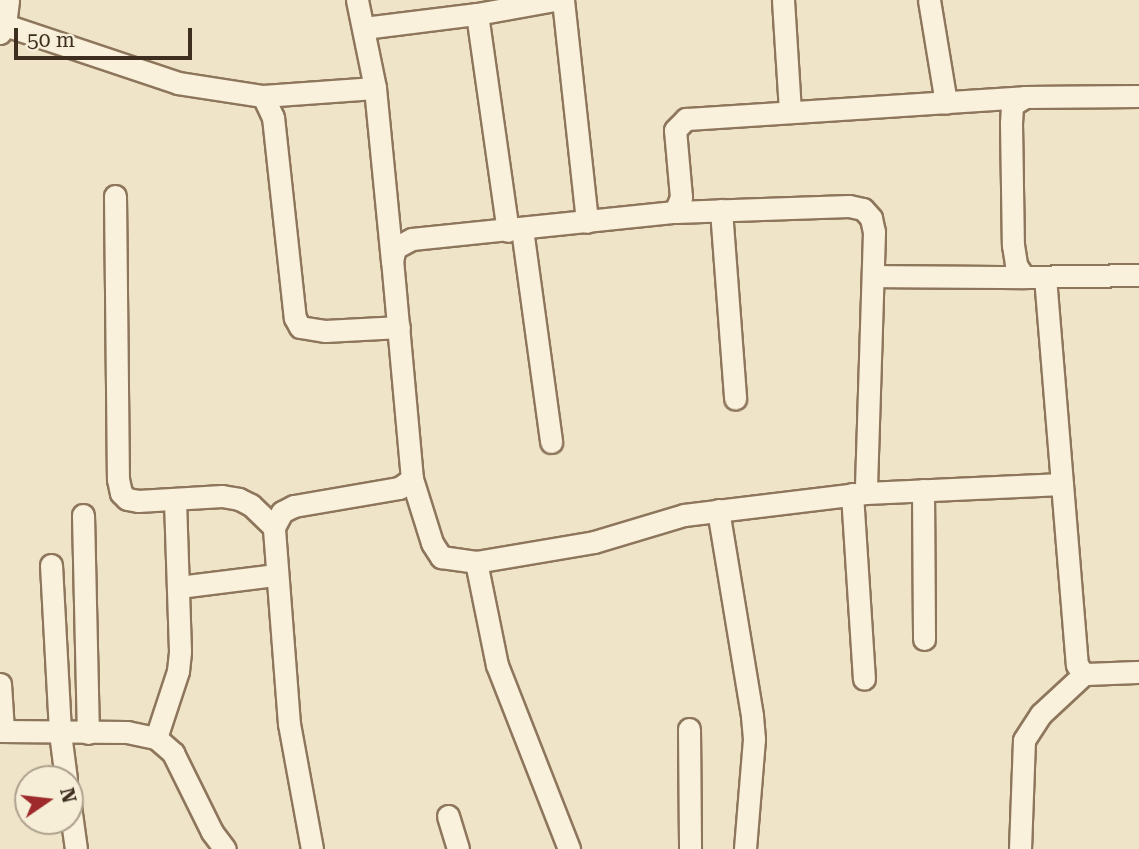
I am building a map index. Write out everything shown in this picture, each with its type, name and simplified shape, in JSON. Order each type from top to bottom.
[{"type":"street","points":[[8,0],[3,29],[178,83],[263,96],[375,88]]},
{"type":"street","points":[[357,0],[375,88],[412,479],[432,543],[441,557],[476,562],[594,542],[684,514],[859,493],[1062,484]]},
{"type":"street","points":[[364,28],[555,0]]},
{"type":"street","points":[[563,0],[587,222]]},
{"type":"street","points":[[783,0],[790,110]]},
{"type":"street","points":[[929,0],[946,103]]},
{"type":"street","points":[[484,9],[515,230],[551,442]]},
{"type":"street","points":[[263,96],[273,117],[295,318],[300,327],[326,331],[399,327]]},
{"type":"street","points":[[675,212],[681,197],[675,130],[686,118],[1025,97],[1139,96]]},
{"type":"street","points":[[1025,97],[1012,105],[1013,245],[1017,265],[1035,277],[1062,484],[1077,665],[1084,674]]},
{"type":"street","points":[[115,196],[118,479],[127,499],[222,496],[239,499],[251,505],[274,527]]},
{"type":"street","points":[[392,261],[395,248],[412,239],[675,212],[849,206],[863,209],[871,218],[874,232],[859,493],[864,679]]},
{"type":"street","points":[[720,210],[735,398]]},
{"type":"street","points":[[873,276],[1139,275]]},
{"type":"street","points":[[313,849],[289,724],[274,527],[282,512],[294,506],[399,488],[412,479]]},
{"type":"street","points":[[923,490],[924,639]]},
{"type":"street","points":[[156,738],[178,671],[175,499]]},
{"type":"street","points":[[718,510],[754,738],[745,849]]},
{"type":"street","points":[[83,516],[88,733]]},
{"type":"street","points":[[476,562],[497,665],[569,849]]},
{"type":"street","points":[[51,565],[64,765]]},
{"type":"street","points":[[178,587],[276,575]]},
{"type":"street","points":[[1020,849],[1024,740],[1041,715],[1084,674],[1139,672]]},
{"type":"street","points":[[0,684],[1,731],[127,732],[156,738],[173,753],[212,832],[225,849]]},
{"type":"street","points":[[689,729],[690,849]]},
{"type":"street","points":[[448,816],[458,849]]}]
